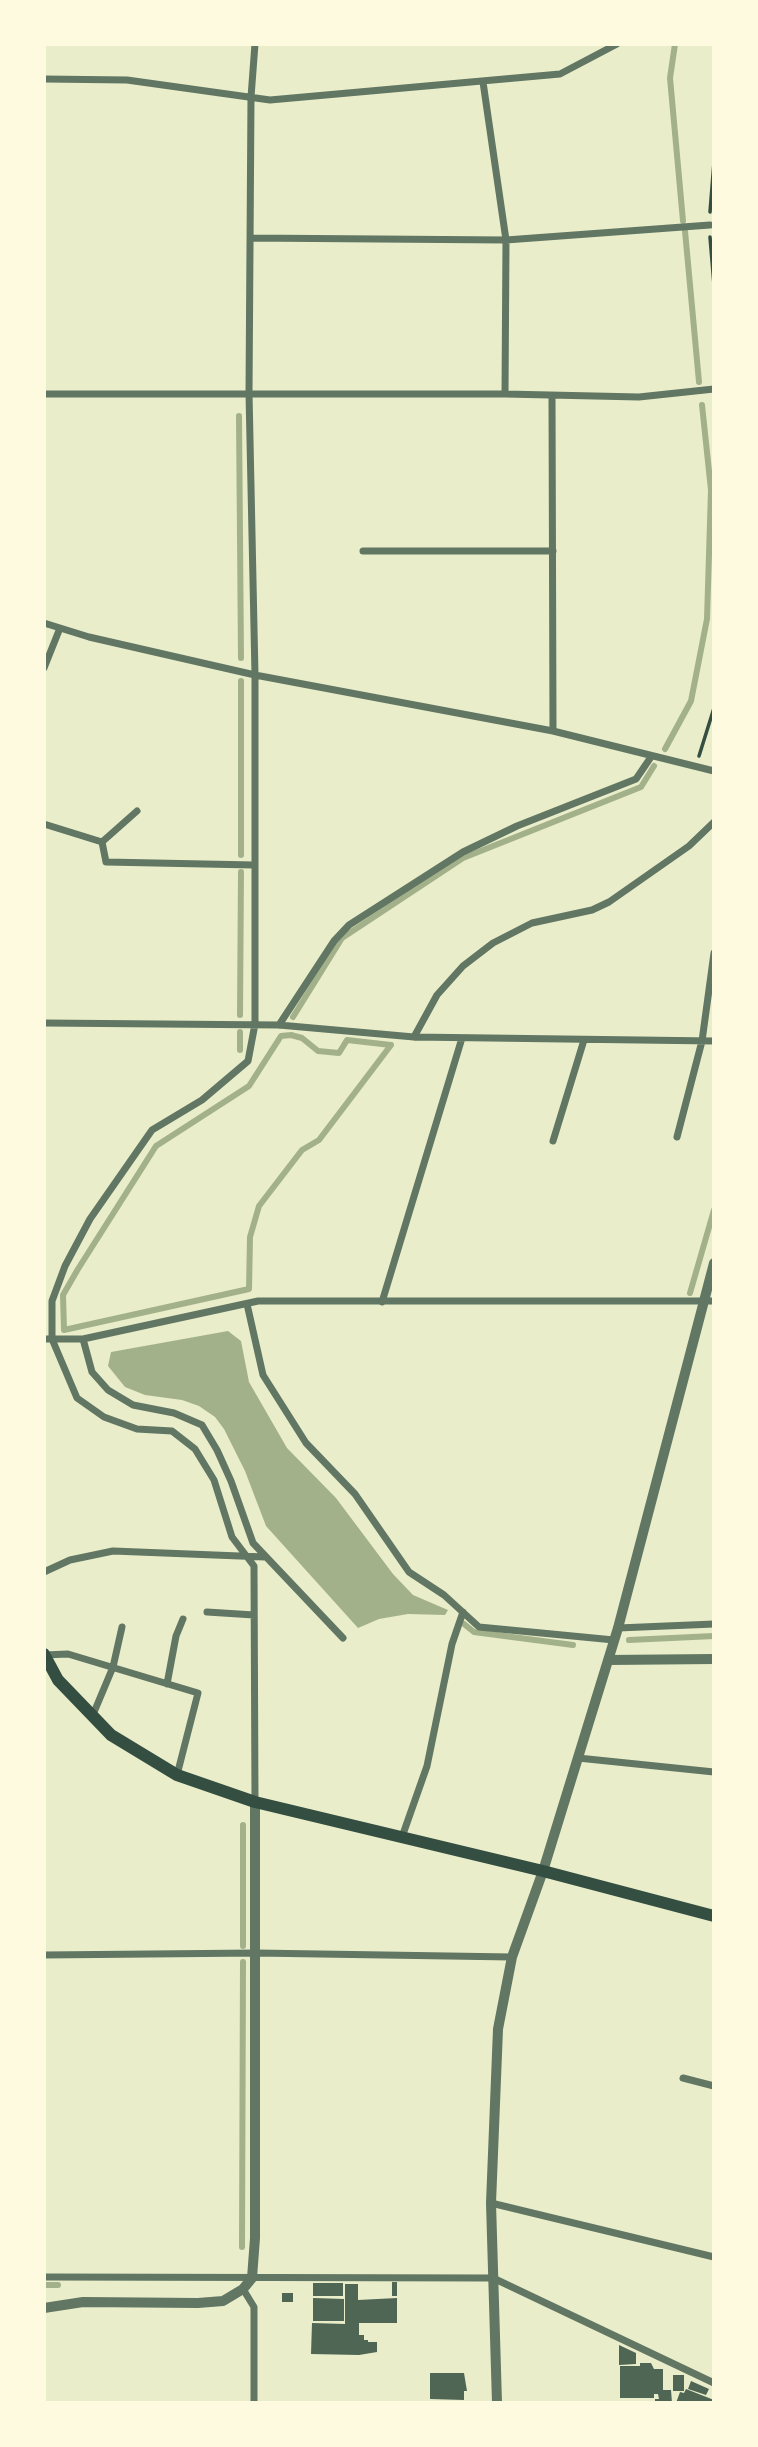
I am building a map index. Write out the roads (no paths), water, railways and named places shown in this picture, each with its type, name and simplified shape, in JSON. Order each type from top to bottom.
[{"type":"main road","points":[[44,1655],[58,1680],[111,1735],[177,1775],[255,1802],[542,1871],[714,1916]]},
{"type":"street","points":[[44,2308],[83,2302],[223,2301],[243,2289],[252,2278],[255,2224],[256,1953],[254,1566],[232,1537],[214,1480],[195,1449],[172,1431],[137,1429],[104,1417],[77,1398],[48,1339],[52,1301],[65,1266],[90,1219],[152,1130],[202,1100],[248,1061],[255,1024],[255,675],[248,393],[251,97],[256,44]]},
{"type":"street","points":[[44,79],[127,80],[270,100],[560,74],[618,44]]},
{"type":"street","points":[[483,82],[506,240],[505,394]]},
{"type":"street","points":[[250,238],[506,240],[709,225]]},
{"type":"street","points":[[44,394],[505,394],[639,397],[714,389]]},
{"type":"street","points":[[552,396],[553,732]]},
{"type":"street","points":[[363,551],[553,551]]},
{"type":"street","points":[[44,623],[89,637],[255,675],[553,732],[714,771]]},
{"type":"street","points":[[44,668],[60,628]]},
{"type":"street","points":[[279,1025],[334,940],[349,925],[463,852],[517,826],[636,779],[651,757]]},
{"type":"street","points":[[102,842],[137,811]]},
{"type":"street","points":[[414,1037],[437,995],[463,966],[493,943],[533,923],[592,910],[609,902],[689,846],[714,822]]},
{"type":"street","points":[[44,824],[102,842]]},
{"type":"street","points":[[102,842],[106,862],[254,865]]},
{"type":"street","points":[[677,1137],[702,1041],[714,953]]},
{"type":"street","points":[[44,1023],[255,1024],[414,1037],[714,1041]]},
{"type":"street","points":[[382,1302],[462,1038]]},
{"type":"street","points":[[553,1141],[584,1040]]},
{"type":"street","points":[[497,2403],[491,2203],[498,2029],[512,1957],[542,1871],[618,1628],[709,1301],[714,1264]]},
{"type":"street","points":[[48,1339],[83,1339],[258,1301],[709,1301]]},
{"type":"street","points":[[247,1304],[263,1375],[306,1443],[355,1494],[409,1572],[444,1595],[479,1627],[614,1640]]},
{"type":"street","points":[[83,1339],[92,1372],[108,1390],[133,1405],[174,1413],[202,1425],[231,1481],[253,1543],[343,1638]]},
{"type":"street","points":[[44,1572],[70,1560],[113,1551],[265,1557]]},
{"type":"street","points":[[207,1612],[254,1615]]},
{"type":"street","points":[[402,1838],[427,1766],[452,1644],[458,1620],[463,1612]]},
{"type":"street","points":[[167,1684],[176,1636],[183,1619]]},
{"type":"street","points":[[618,1628],[714,1624]]},
{"type":"street","points":[[92,1717],[113,1667],[122,1627]]},
{"type":"street","points":[[44,1655],[68,1654],[198,1693],[177,1775]]},
{"type":"street","points":[[608,1660],[714,1659]]},
{"type":"street","points":[[578,1758],[714,1772]]},
{"type":"street","points":[[44,1955],[256,1953],[512,1957]]},
{"type":"street","points":[[683,2078],[714,2086]]},
{"type":"street","points":[[491,2203],[714,2257]]},
{"type":"street","points":[[44,2277],[493,2278],[714,2383]]},
{"type":"street","points":[[243,2289],[254,2307],[254,2403]]},
{"type":"waterway","points":[[675,44],[670,78],[683,221]]},
{"type":"waterway","points":[[685,231],[699,382]]},
{"type":"waterway","points":[[665,749],[691,701],[707,619],[711,490],[702,405]]},
{"type":"waterway","points":[[239,416],[241,658]]},
{"type":"waterway","points":[[241,681],[241,855]]},
{"type":"waterway","points":[[293,1017],[342,938],[463,858],[641,787],[654,766]]},
{"type":"waterway","points":[[240,1015],[241,872]]},
{"type":"waterway","points":[[240,1032],[240,1050]]},
{"type":"waterway","points":[[291,1035],[302,1038],[318,1051],[339,1053],[347,1040],[391,1045],[319,1140],[302,1150],[259,1206],[250,1237],[249,1289],[64,1330],[63,1295],[156,1146],[249,1086],[281,1036],[291,1035]]},
{"type":"waterway","points":[[690,1293],[714,1210]]},
{"type":"waterway","points":[[464,1624],[474,1632],[573,1645]]},
{"type":"waterway","points":[[629,1640],[714,1636]]},
{"type":"waterway","points":[[243,1825],[243,1946]]},
{"type":"waterway","points":[[242,2247],[243,1962]]},
{"type":"waterway","points":[[44,2285],[58,2285]]}]
